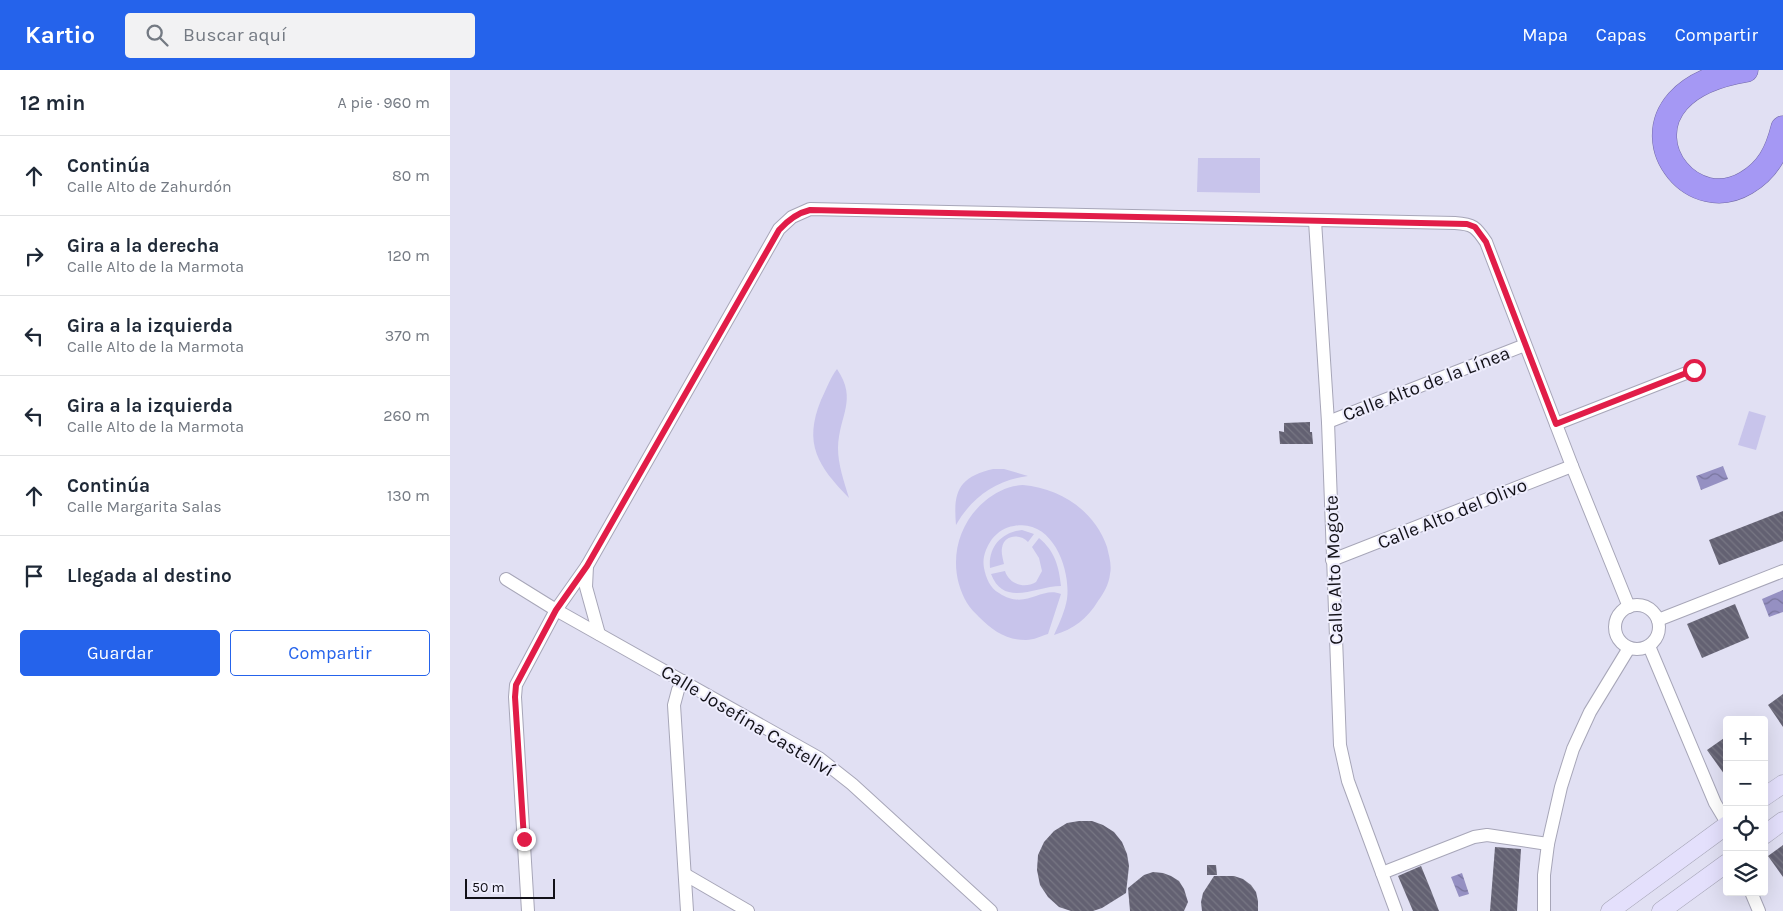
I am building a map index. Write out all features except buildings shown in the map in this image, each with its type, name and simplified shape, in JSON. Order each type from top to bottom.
[{"type":"highway","points":[[1746,70],[1726,74],[1695,87],[1678,101],[1668,116],[1665,136],[1666,146],[1673,165],[1684,178],[1702,188],[1729,190],[1742,185],[1763,170],[1771,160],[1779,144],[1783,128]]},
{"type":"street","points":[[528,911],[515,697],[516,685],[556,610],[587,566],[779,230],[800,212],[810,210],[1015,213],[1461,223],[1475,227],[1486,242],[1572,466],[1629,607]]},
{"type":"street","name":"Calle Alto Mogote","points":[[1315,221],[1328,422],[1340,745],[1348,781],[1396,911]]},
{"type":"street","name":"Calle Alto de la Línea","points":[[1328,422],[1525,345]]},
{"type":"street","points":[[1556,424],[1694,370]]},
{"type":"street","name":"Calle Alto del Olivo","points":[[1332,560],[1572,466]]},
{"type":"street","points":[[587,566],[586,586],[599,634]]},
{"type":"street","points":[[1658,620],[1783,571]]},
{"type":"street","name":"Calle Josefina Castellví","points":[[506,579],[556,610],[819,758],[852,784],[991,911]]},
{"type":"street","points":[[1643,606],[1655,614],[1658,620],[1657,637],[1649,646],[1643,649],[1629,648],[1617,636],[1615,624],[1620,614],[1629,607],[1643,606]]},
{"type":"street","points":[[1649,646],[1715,804],[1723,817]]},
{"type":"street","points":[[1544,911],[1544,875],[1548,844],[1561,787],[1573,749],[1590,712],[1629,648]]},
{"type":"street","points":[[684,681],[678,690],[674,705],[687,911]]},
{"type":"street","points":[[1768,795],[1783,784]]},
{"type":"street","points":[[1768,832],[1783,821]]},
{"type":"street","points":[[1610,911],[1723,827]]},
{"type":"street","points":[[1382,873],[1474,837],[1487,836],[1548,844]]},
{"type":"street","points":[[1661,911],[1723,866]]},
{"type":"street","points":[[686,876],[748,911]]},
{"type":"street","points":[[1753,896],[1759,911]]},
{"type":"shaded area","points":[[1198,158],[1260,158],[1260,193],[1197,192]]},
{"type":"shaded area","points":[[837,369],[843,380],[847,399],[839,436],[838,454],[849,498],[822,465],[814,442],[813,429],[821,400]]},
{"type":"shaded area","points":[[1749,411],[1766,416],[1756,450],[1738,445]]},
{"type":"shaded area","points":[[993,469],[1004,469],[1028,476],[1006,481],[977,498],[956,525],[957,494],[961,487],[972,476]]},
{"type":"shaded area","points":[[1023,485],[1037,487],[1063,496],[1085,512],[1101,534],[1107,547],[1111,567],[1106,588],[1089,613],[1068,630],[1054,635],[1067,599],[1066,574],[1056,548],[1049,538],[1039,530],[1027,526],[1011,527],[997,534],[988,546],[984,560],[986,575],[993,588],[1009,598],[1017,600],[1053,592],[1061,594],[1048,634],[1035,639],[1019,640],[1000,634],[989,626],[967,603],[957,576],[956,562],[961,535],[975,511],[998,492]]},
{"type":"shaded area","points":[[1022,530],[1034,534],[1028,542],[1017,537],[1006,540],[1003,543],[1002,550],[1004,564],[990,568],[991,553],[998,542],[1008,534]]},
{"type":"shaded area","points":[[1039,538],[1049,548],[1055,560],[1061,586],[1022,593],[1012,593],[1004,590],[997,584],[991,574],[1005,571],[1013,582],[1022,585],[1036,582],[1042,571],[1039,558],[1032,547]]},
{"type":"water","points":[[1723,466],[1728,479],[1701,490],[1696,476]]},
{"type":"water","points":[[1783,590],[1783,612],[1769,617],[1762,599]]},
{"type":"water","points":[[1462,873],[1469,894],[1459,897],[1451,877]]},
{"type":"route","points":[[524,839],[515,697],[516,685],[556,610],[587,566],[779,230],[800,212],[810,210],[960,212],[1467,224],[1475,227],[1486,242],[1556,424],[1694,370]]}]
